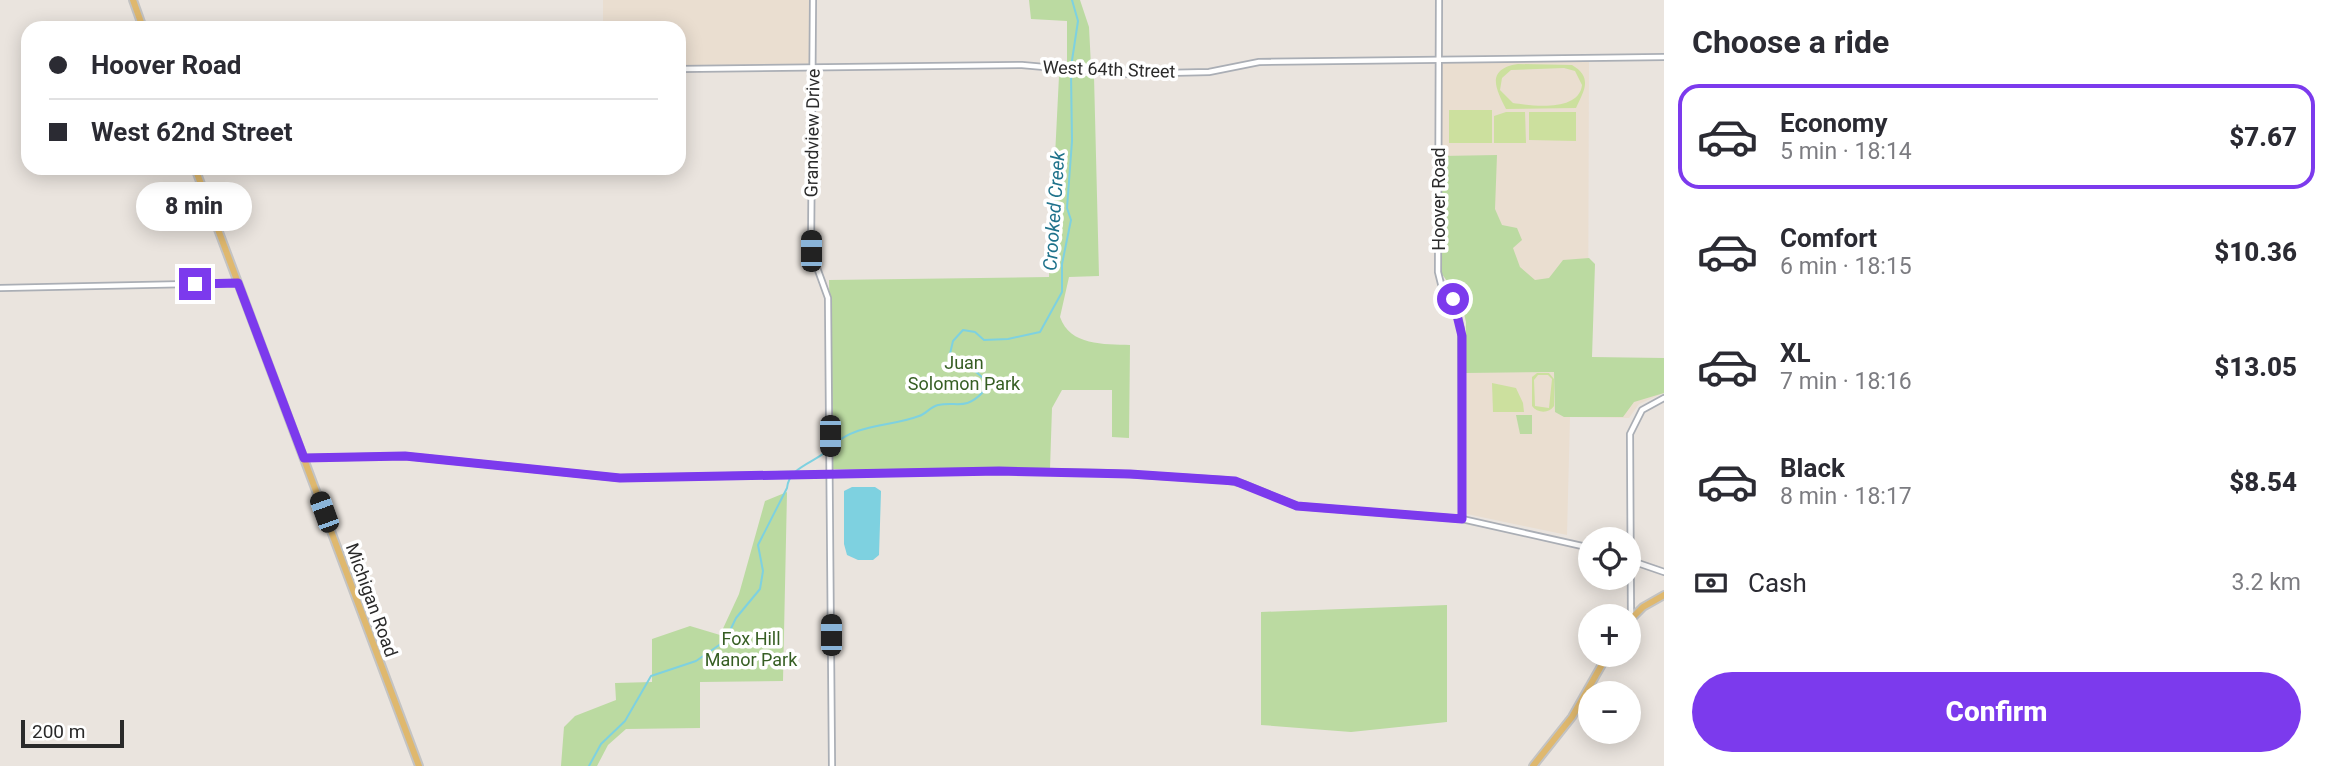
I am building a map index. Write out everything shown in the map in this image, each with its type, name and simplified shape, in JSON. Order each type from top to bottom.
[{"type":"main road","points":[[133,0],[140,21]]},
{"type":"main road","name":"Michigan Road","points":[[198,175],[419,766]]},
{"type":"main road","points":[[1641,609],[1664,595]]},
{"type":"main road","points":[[1533,766],[1572,717],[1601,667]]},
{"type":"street","name":"Grandview Drive","points":[[813,0],[811,251],[828,298],[832,766]]},
{"type":"street","name":"Hoover Road","points":[[1439,0],[1438,272],[1441,284],[1455,303],[1461,329],[1462,519]]},
{"type":"street","name":"West 64th Street","points":[[686,69],[1022,65],[1122,74],[1205,72],[1256,62],[1664,57]]},
{"type":"street","points":[[0,288],[238,283]]},
{"type":"street","points":[[1630,527],[1630,434],[1642,411],[1664,398]]},
{"type":"street","points":[[304,458],[405,456],[620,478],[830,473],[1091,472],[1225,480],[1246,485],[1297,506],[1462,519],[1578,545]]},
{"type":"street","points":[[1641,564],[1664,572]]},
{"type":"shaded area","points":[[603,0],[810,0],[810,65],[686,66],[686,21],[603,21]]},
{"type":"shaded area","points":[[1589,61],[1588,358],[1664,358],[1664,393],[1639,404],[1629,418],[1570,417],[1567,535],[1467,514],[1466,322],[1461,300],[1442,274],[1442,63]]},
{"type":"green space","points":[[1029,0],[1080,0],[1089,27],[1091,66],[1067,64],[1067,21],[1031,19]]},
{"type":"green space","points":[[1518,64],[1572,65],[1583,75],[1584,91],[1576,108],[1506,109],[1496,82],[1497,76],[1507,67]],"holes":[[[1564,68],[1575,71],[1582,85],[1579,94],[1564,103],[1543,106],[1513,103],[1500,90],[1502,78],[1511,70]]]},
{"type":"green space","name":"Juan Solomon Park","points":[[1059,76],[1094,76],[1099,276],[1069,277],[1060,317],[1072,333],[1089,342],[1130,345],[1129,438],[1112,437],[1112,390],[1062,390],[1052,408],[1050,469],[833,469],[829,280],[1049,277]]},
{"type":"green space","points":[[1449,110],[1492,110],[1492,143],[1449,143]]},
{"type":"green space","points":[[1506,112],[1525,112],[1526,143],[1494,143],[1494,116]]},
{"type":"green space","points":[[1529,112],[1576,112],[1576,141],[1529,140]]},
{"type":"green space","points":[[1497,155],[1495,209],[1502,225],[1517,228],[1522,240],[1513,248],[1520,267],[1535,280],[1549,278],[1563,260],[1589,258],[1595,264],[1592,357],[1664,358],[1664,393],[1634,402],[1623,417],[1564,417],[1555,412],[1554,372],[1465,373],[1466,322],[1461,301],[1442,274],[1442,156]]},
{"type":"green space","points":[[1537,373],[1549,373],[1554,379],[1554,406],[1549,410],[1540,411],[1532,406],[1532,377]],"holes":[[[1538,375],[1548,375],[1552,379],[1549,408],[1535,406],[1534,380]]]},
{"type":"green space","points":[[1492,383],[1516,388],[1524,412],[1493,412]]},
{"type":"green space","points":[[1516,415],[1532,415],[1532,434],[1520,434]]},
{"type":"green space","name":"Fox Hill Manor Park","points":[[787,492],[783,681],[700,682],[700,728],[626,729],[608,745],[597,766],[561,766],[564,727],[575,716],[616,700],[615,683],[652,682],[652,639],[690,626],[720,635],[739,594],[765,501]]},
{"type":"green space","points":[[1447,605],[1447,722],[1351,732],[1261,725],[1261,612]]},
{"type":"water","points":[[852,487],[875,487],[881,491],[879,555],[873,560],[858,560],[847,555],[844,544],[844,491]]},
{"type":"waterway","name":"Crooked Creek","points":[[1071,67],[1078,21],[1072,0]]},
{"type":"waterway","name":"Crooked Creek","points":[[832,446],[863,429],[908,420],[938,405],[961,404],[977,398],[983,392],[983,378],[975,371],[956,368],[949,358],[953,341],[963,330],[975,332],[984,340],[1008,339],[1040,332],[1062,292],[1062,264],[1071,220],[1067,208],[1072,141],[1071,73]]},
{"type":"waterway","name":"Crooked Creek","points":[[589,766],[601,744],[625,721],[651,676],[696,661],[725,641],[736,618],[760,589],[763,571],[758,545],[792,475],[828,450]]},
{"type":"route","points":[[195,284],[238,283],[304,458],[405,456],[620,478],[999,471],[1130,474],[1235,481],[1297,506],[1462,519],[1462,336],[1453,299]]}]
